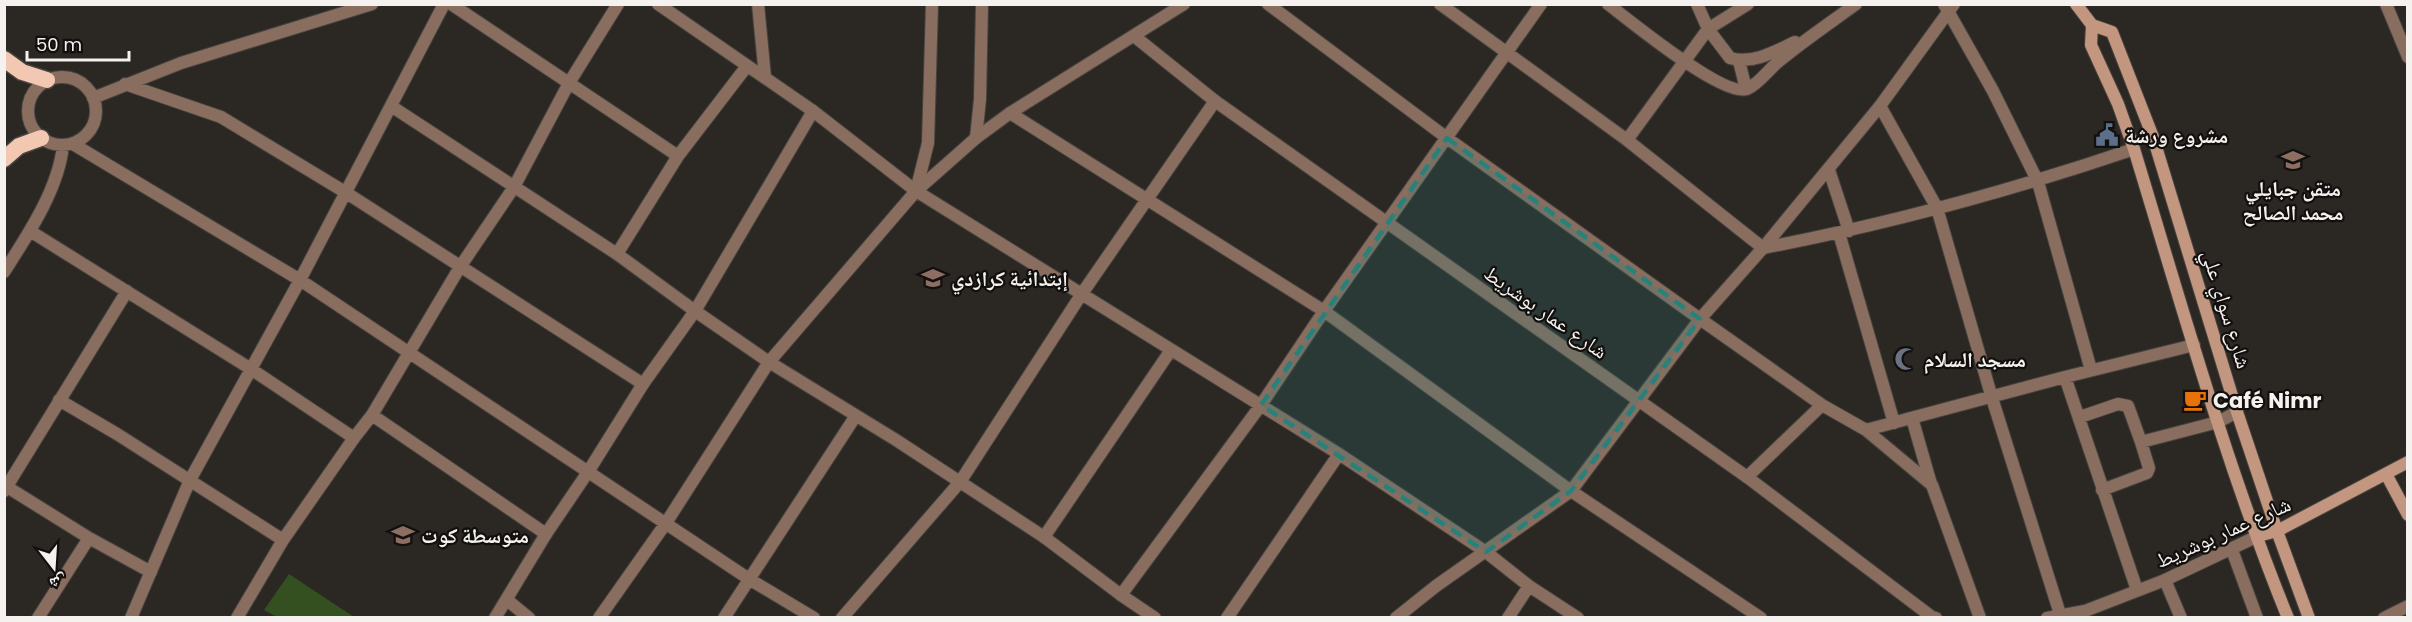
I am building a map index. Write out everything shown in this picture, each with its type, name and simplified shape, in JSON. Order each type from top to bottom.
[{"type":"highway","points":[[4,59],[21,72],[47,80]]},
{"type":"highway","points":[[4,159],[19,146],[41,138]]},
{"type":"main road","name":"شارع سواي علي","points":[[2076,4],[2092,25],[2112,32],[2149,128],[2237,412],[2309,618]]},
{"type":"main road","name":"شارع سواي علي","points":[[2092,25],[2091,45],[2118,104],[2134,149],[2218,422],[2288,618]]},
{"type":"main road","name":"شارع عمار بوشريط","points":[[2258,536],[2277,531],[2408,462]]},
{"type":"main road","points":[[2386,474],[2408,515]]},
{"type":"street","points":[[93,98],[181,63],[372,4]]},
{"type":"street","points":[[131,618],[190,480],[300,280],[444,4]]},
{"type":"street","points":[[451,4],[678,156]]},
{"type":"street","points":[[237,618],[283,540],[372,415],[460,267],[514,187],[569,83],[618,4]]},
{"type":"street","points":[[658,4],[813,111],[915,191],[1339,454],[1486,552],[1529,586],[1578,618]]},
{"type":"street","points":[[758,4],[765,77]]},
{"type":"street","points":[[915,191],[928,143],[932,4]]},
{"type":"street","points":[[976,138],[980,99],[982,4]]},
{"type":"street","points":[[599,618],[666,523],[769,362],[915,191],[976,138],[1010,113],[1184,4]]},
{"type":"street","points":[[1268,4],[1447,138],[1700,319],[1822,405],[1866,430],[1932,485]]},
{"type":"street","points":[[1440,4],[1627,140],[1764,248],[1844,232],[2038,182],[2134,149]]},
{"type":"street","points":[[1121,595],[1261,405],[1324,311],[1541,4]]},
{"type":"street","points":[[1608,4],[1683,61],[1725,85],[1739,90],[1746,89],[1856,4]]},
{"type":"street","points":[[1696,4],[1708,29],[1730,58],[1739,61],[1777,51],[1821,29]]},
{"type":"street","points":[[1627,140],[1708,29],[1748,4]]},
{"type":"street","points":[[2386,4],[2408,57]]},
{"type":"street","points":[[1396,618],[1436,586],[1571,491],[1700,319],[1764,248],[1880,106],[1949,7],[2038,182],[2091,370]]},
{"type":"street","name":"شارع عمار بوشريط","points":[[1134,36],[1215,101],[1747,477],[1936,618]]},
{"type":"street","points":[[1739,61],[1746,89]]},
{"type":"street","points":[[617,254],[678,156],[747,66]]},
{"type":"street","points":[[57,77],[79,81],[88,88],[93,98],[96,109],[95,120],[90,130],[83,139],[68,145],[54,145],[41,138],[33,130],[28,119],[27,108],[31,97],[37,87],[47,80],[57,77]]},
{"type":"street","points":[[125,84],[221,117],[345,192],[643,384]]},
{"type":"street","points":[[842,618],[960,482],[1081,295],[1215,101]]},
{"type":"street","points":[[391,106],[617,254],[769,362],[1044,537],[1155,618]]},
{"type":"street","points":[[1880,106],[1937,208],[1992,398],[2060,614]]},
{"type":"street","points":[[495,618],[643,384],[695,310],[813,111]]},
{"type":"street","points":[[1010,113],[1324,311],[1571,491],[1761,618]]},
{"type":"street","points":[[4,272],[30,231],[57,175],[68,145]]},
{"type":"street","points":[[68,145],[300,280],[749,579],[814,618]]},
{"type":"street","points":[[1829,170],[1894,423]]},
{"type":"street","points":[[30,231],[251,369],[354,438]]},
{"type":"street","points":[[127,291],[5,488],[151,572]]},
{"type":"street","points":[[1866,430],[2194,345]]},
{"type":"street","points":[[1044,537],[1171,350]]},
{"type":"street","points":[[2065,377],[2137,591]]},
{"type":"street","points":[[59,400],[283,540]]},
{"type":"street","points":[[2080,417],[2118,404],[2128,405],[2141,442],[2149,468],[2147,473],[2103,490]]},
{"type":"street","points":[[1747,477],[1822,405]]},
{"type":"street","points":[[2141,442],[2218,422],[2237,412]]},
{"type":"street","points":[[372,415],[546,534]]},
{"type":"street","points":[[724,618],[855,417]]},
{"type":"street","points":[[1912,418],[1932,485],[1980,618]]},
{"type":"street","points":[[1227,618],[1339,454]]},
{"type":"street","name":"شارع عمار بوشريط","points":[[2048,618],[2085,611],[2137,591],[2232,550],[2258,536]]},
{"type":"street","points":[[38,618],[89,538]]},
{"type":"street","points":[[2232,550],[2257,618]]},
{"type":"street","points":[[2164,580],[2181,618]]},
{"type":"street","points":[[1508,618],[1529,586]]},
{"type":"street","points":[[507,600],[529,618]]},
{"type":"street","points":[[2384,618],[2408,606]]},
{"type":"highlighted area","points":[[1447,138],[1700,319],[1571,491],[1486,552],[1261,405]]},
{"type":"green space","points":[[289,574],[354,617],[277,617],[264,610]]},
{"type":"place","name":"مشروع ورشة","points":[[2107,135]]},
{"type":"place","name":"متقن جبايلي محمد الصالح","points":[[2293,160]]},
{"type":"place","name":"إبتدائية كرازدي","points":[[933,278]]},
{"type":"place","name":"مسجد السلام","points":[[1906,359]]},
{"type":"place","name":"Café Nimr","points":[[2195,400]]},
{"type":"place","name":"متوسطة كوت","points":[[403,535]]}]
